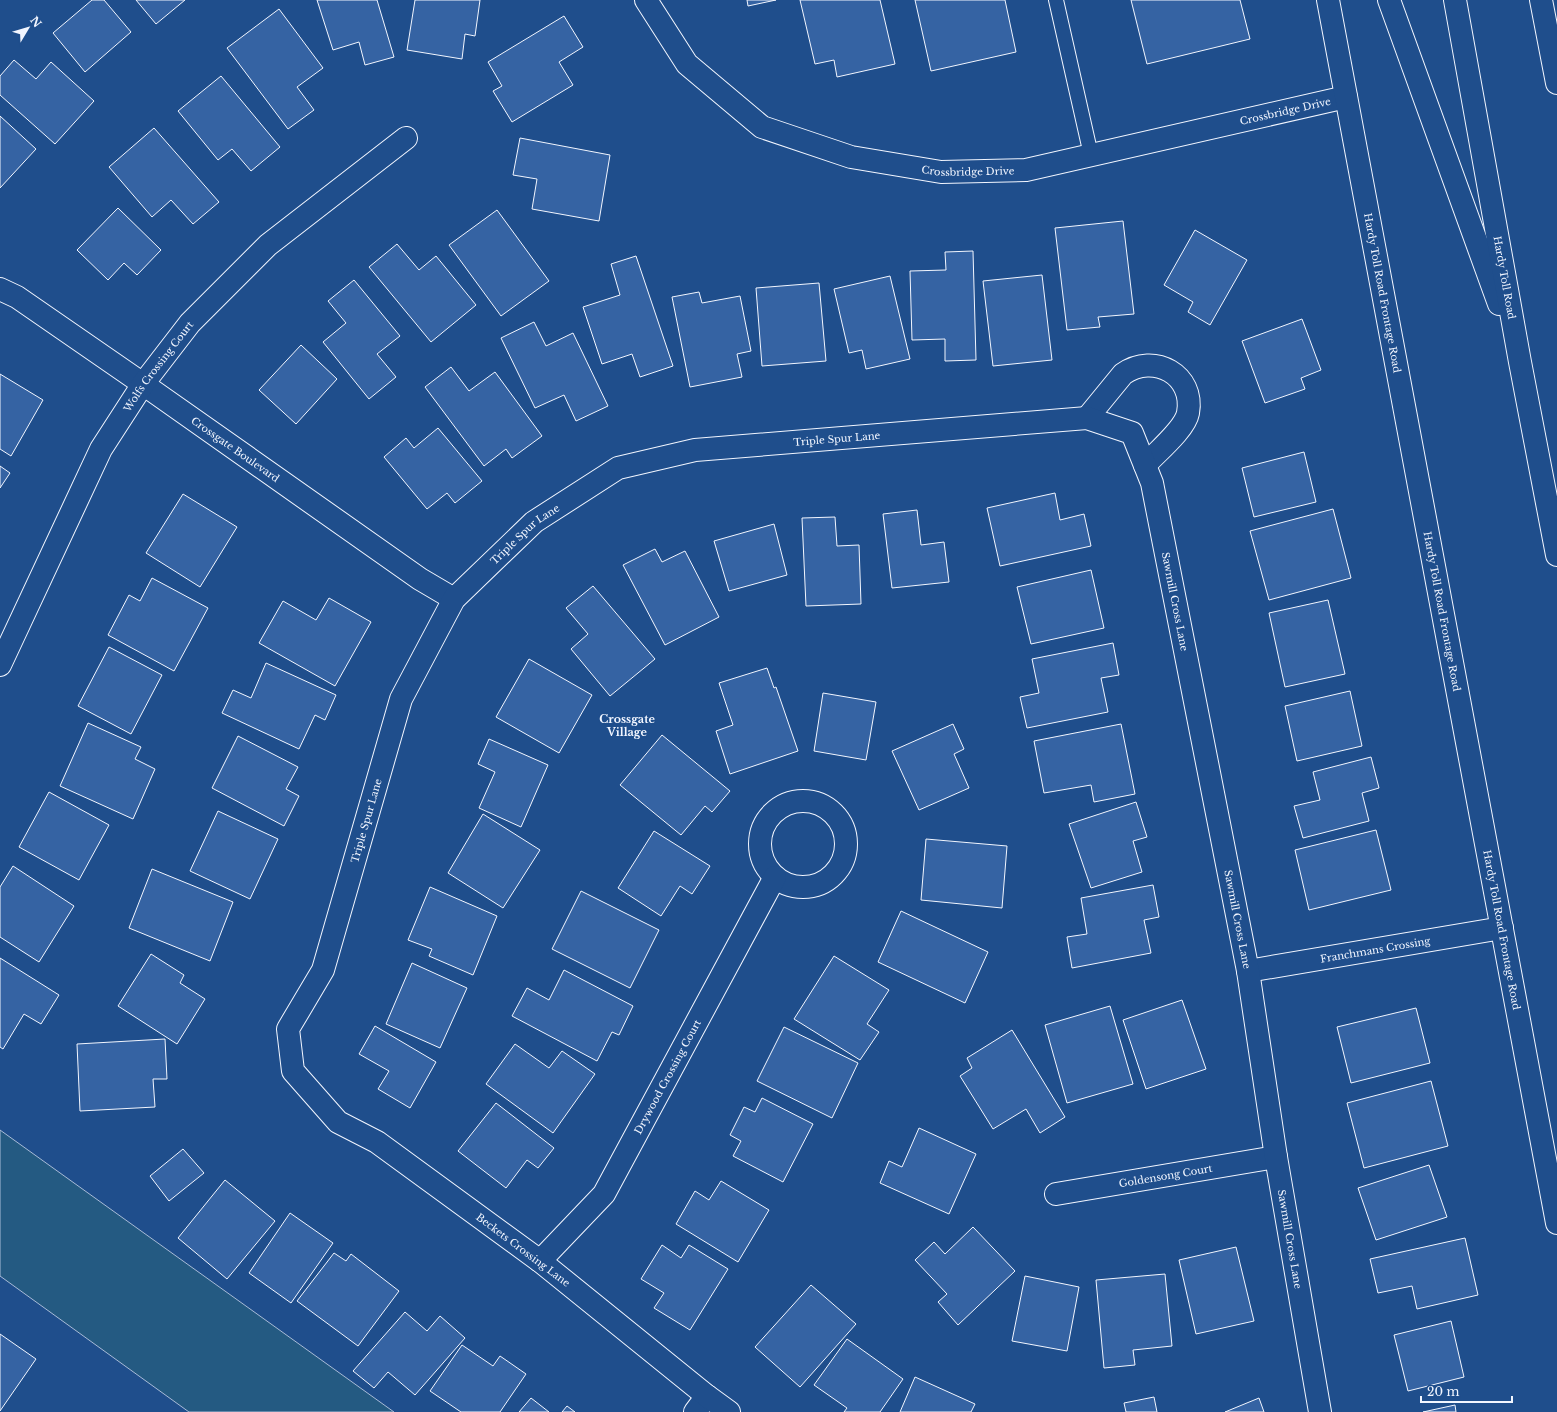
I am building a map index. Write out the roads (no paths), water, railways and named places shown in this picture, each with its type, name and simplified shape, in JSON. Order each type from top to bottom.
[{"type":"main road","name":"Crossbridge Drive","points":[[646,0],[686,64],[762,127],[851,157],[941,172],[1026,170],[1346,97]]},
{"type":"main road","name":"Hardy Toll Road Frontage Road","points":[[1328,0],[1557,1223]]},
{"type":"main road","points":[[1389,0],[1520,362]]},
{"type":"main road","name":"Hardy Toll Road","points":[[1455,0],[1520,362],[1557,555]]},
{"type":"main road","points":[[1541,0],[1557,83]]},
{"type":"main road","name":"Wolfs Crossing Court","points":[[0,665],[101,449],[143,384],[190,323],[268,245],[406,138]]},
{"type":"main road","name":"Crossgate Boulevard","points":[[0,280],[9,293],[143,384],[420,579],[454,599]]},
{"type":"main road","points":[[1087,418],[1123,374],[1130,369],[1150,364],[1169,370],[1179,378],[1186,389],[1188,397],[1188,413],[1183,425],[1145,465]]},
{"type":"main road","name":"Triple Spur Lane","points":[[314,1095],[293,1071],[288,1029],[323,970],[401,699],[454,599],[534,522],[618,468],[695,450],[1087,418],[1132,433]]},
{"type":"main road","name":"Sawmill Cross Lane","points":[[1132,433],[1152,483],[1248,971],[1276,1157],[1320,1412]]},
{"type":"main road","name":"Drywood Crossing Court","points":[[540,1261],[604,1194],[775,877]]},
{"type":"main road","name":"Franchmans Crossing","points":[[1248,971],[1502,928]]},
{"type":"main road","name":"Beckets Crossing Lane","points":[[314,1095],[338,1122],[376,1142],[540,1261],[701,1404],[729,1412]]},
{"type":"main road","name":"Goldensong Court","points":[[1056,1194],[1276,1157]]},
{"type":"lane","points":[[1056,0],[1091,155]]},
{"type":"district","name":"Crossgate Village","points":[[627,725]]}]
